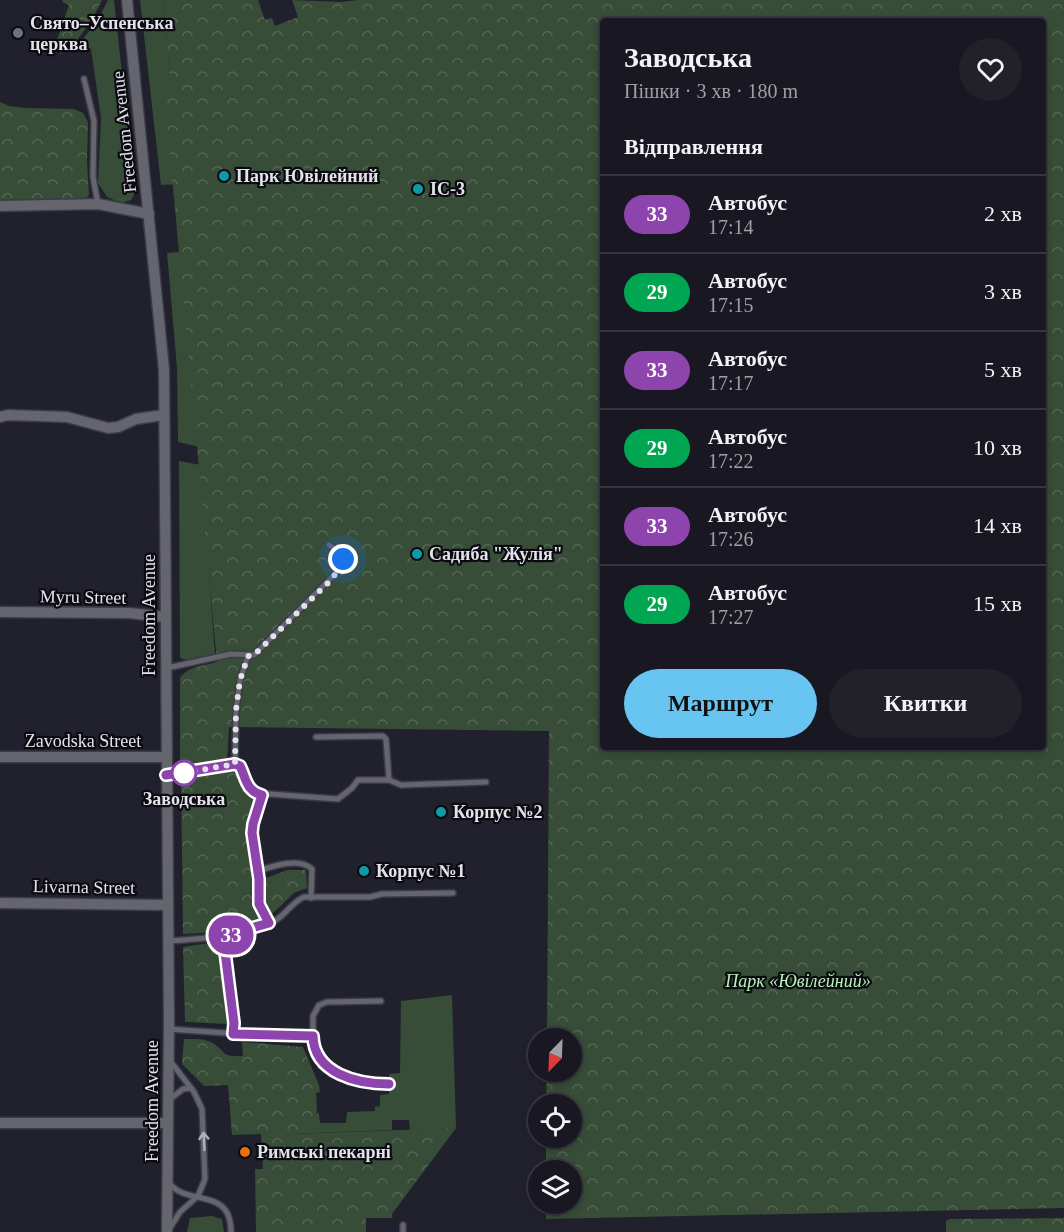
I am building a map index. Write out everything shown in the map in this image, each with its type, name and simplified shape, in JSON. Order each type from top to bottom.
[{"type":"street","name":"Freedom Avenue","points":[[127,0],[164,370],[168,1232]]},
{"type":"street","points":[[0,206],[98,204],[149,214]]},
{"type":"street","points":[[0,417],[8,415],[67,417],[108,428],[118,427],[136,419],[164,416]]},
{"type":"street","name":"Myru Street","points":[[0,612],[129,613],[165,617]]},
{"type":"street","name":"Zavodska Street","points":[[0,758],[166,757]]},
{"type":"street","name":"Livarna Street","points":[[0,903],[167,905]]},
{"type":"street","points":[[0,1122],[168,1123]]},
{"type":"lane","points":[[84,79],[94,121],[93,177],[98,204]]},
{"type":"lane","points":[[165,668],[231,654],[254,655],[337,572],[343,559],[341,553],[329,545]]},
{"type":"lane","points":[[235,764],[236,710],[240,680],[248,656]]},
{"type":"lane","points":[[316,737],[383,735],[386,739],[389,780]]},
{"type":"lane","points":[[166,775],[235,764],[240,766],[248,786],[256,793],[338,799],[358,780],[389,780],[401,784],[486,783]]},
{"type":"lane","points":[[262,795],[253,824],[259,904],[269,923]]},
{"type":"lane","points":[[258,871],[287,864],[309,866],[312,868],[311,898]]},
{"type":"lane","points":[[167,942],[223,936],[269,923],[304,897],[453,893]]},
{"type":"lane","points":[[223,936],[234,1023],[233,1034]]},
{"type":"lane","points":[[381,1001],[327,1002],[319,1005],[313,1016],[313,1048],[323,1064],[334,1071],[369,1084],[389,1084]]},
{"type":"lane","points":[[168,1029],[233,1034],[313,1036]]},
{"type":"lane","points":[[168,1056],[191,1088],[202,1109],[206,1179],[198,1196],[180,1212],[168,1232]]},
{"type":"lane","points":[[168,1101],[183,1089],[191,1088]]},
{"type":"lane","points":[[168,1182],[178,1192],[198,1196],[225,1209],[230,1216],[231,1232]]},
{"type":"green space","points":[[63,0],[102,0],[76,42],[66,39],[61,55],[56,43],[69,5],[62,2]]},
{"type":"green space","points":[[108,0],[114,0],[135,193],[131,200],[121,203],[107,197],[98,183],[101,118],[91,49],[80,43],[99,18]]},
{"type":"green space","points":[[140,0],[163,0],[180,184],[161,185]]},
{"type":"green space","name":"Парк «Ювілейний»","points":[[163,0],[258,0],[265,20],[272,18],[275,26],[298,17],[292,0],[341,2],[358,0],[1064,0],[1064,1208],[546,1219],[546,1214],[582,1214],[582,1160],[546,1160],[546,1148],[582,1148],[582,1094],[546,1094],[547,1082],[582,1082],[582,1028],[547,1028],[549,731],[229,727],[227,762],[186,770],[186,760],[180,760],[180,678],[192,669],[217,662],[163,80],[170,78]]},
{"type":"green space","points":[[0,102],[9,106],[26,108],[74,109],[83,113],[88,122],[89,195],[84,201],[0,203]]},
{"type":"green space","points":[[186,251],[200,447],[178,442],[177,368],[167,253]]},
{"type":"green space","points":[[179,461],[201,465],[215,654],[187,660],[180,658]]},
{"type":"green space","points":[[230,769],[238,773],[246,791],[255,797],[246,823],[255,910],[262,920],[218,932],[183,934],[181,777]]},
{"type":"green space","points":[[287,870],[306,870],[307,888],[294,893],[270,916],[264,904],[264,879]]},
{"type":"green space","points":[[216,942],[220,946],[229,1024],[185,1022],[183,947]]},
{"type":"green space","points":[[452,995],[456,1128],[410,1130],[409,1120],[392,1120],[392,1130],[291,1134],[317,1113],[319,1113],[320,1123],[346,1123],[347,1112],[375,1111],[375,1107],[380,1106],[380,1095],[389,1094],[389,1074],[400,1073],[401,1001]]},
{"type":"green space","points":[[184,1039],[210,1041],[225,1054],[231,1056],[243,1056],[242,1042],[303,1047],[320,1092],[316,1093],[317,1113],[293,1134],[456,1128],[392,1214],[392,1218],[366,1218],[366,1232],[256,1232],[255,1169],[263,1169],[261,1134],[232,1135],[228,1085],[204,1086],[182,1064]]},
{"type":"green space","points":[[212,1216],[222,1219],[224,1232],[187,1232],[190,1218]]},
{"type":"green space","points":[[1064,1218],[1064,1232],[946,1232],[946,1221],[950,1219]]},
{"type":"bus line","name":"33","points":[[166,775],[235,764],[243,771],[248,786],[262,795],[252,833],[259,879],[259,904],[269,923],[223,936],[234,1023],[233,1034],[313,1036],[313,1048],[317,1056],[323,1064],[334,1071],[359,1082],[389,1084]]},
{"type":"place","name":"Свято–Успенська церква","points":[[18,33]]},
{"type":"place","name":"Парк Ювілейний","points":[[224,176]]},
{"type":"place","name":"ІС-3","points":[[418,189]]},
{"type":"place","name":"Садиба \"Жулія\"","points":[[417,554]]},
{"type":"place","name":"Заводська","points":[[184,773]]},
{"type":"place","name":"Корпус №2","points":[[441,812]]},
{"type":"place","name":"Корпус №1","points":[[364,871]]},
{"type":"place","name":"Римські пекарні","points":[[245,1152]]},
{"type":"route","points":[[184,773],[235,764],[237,756],[236,710],[240,680],[248,656],[254,655],[330,581],[343,559]]}]
